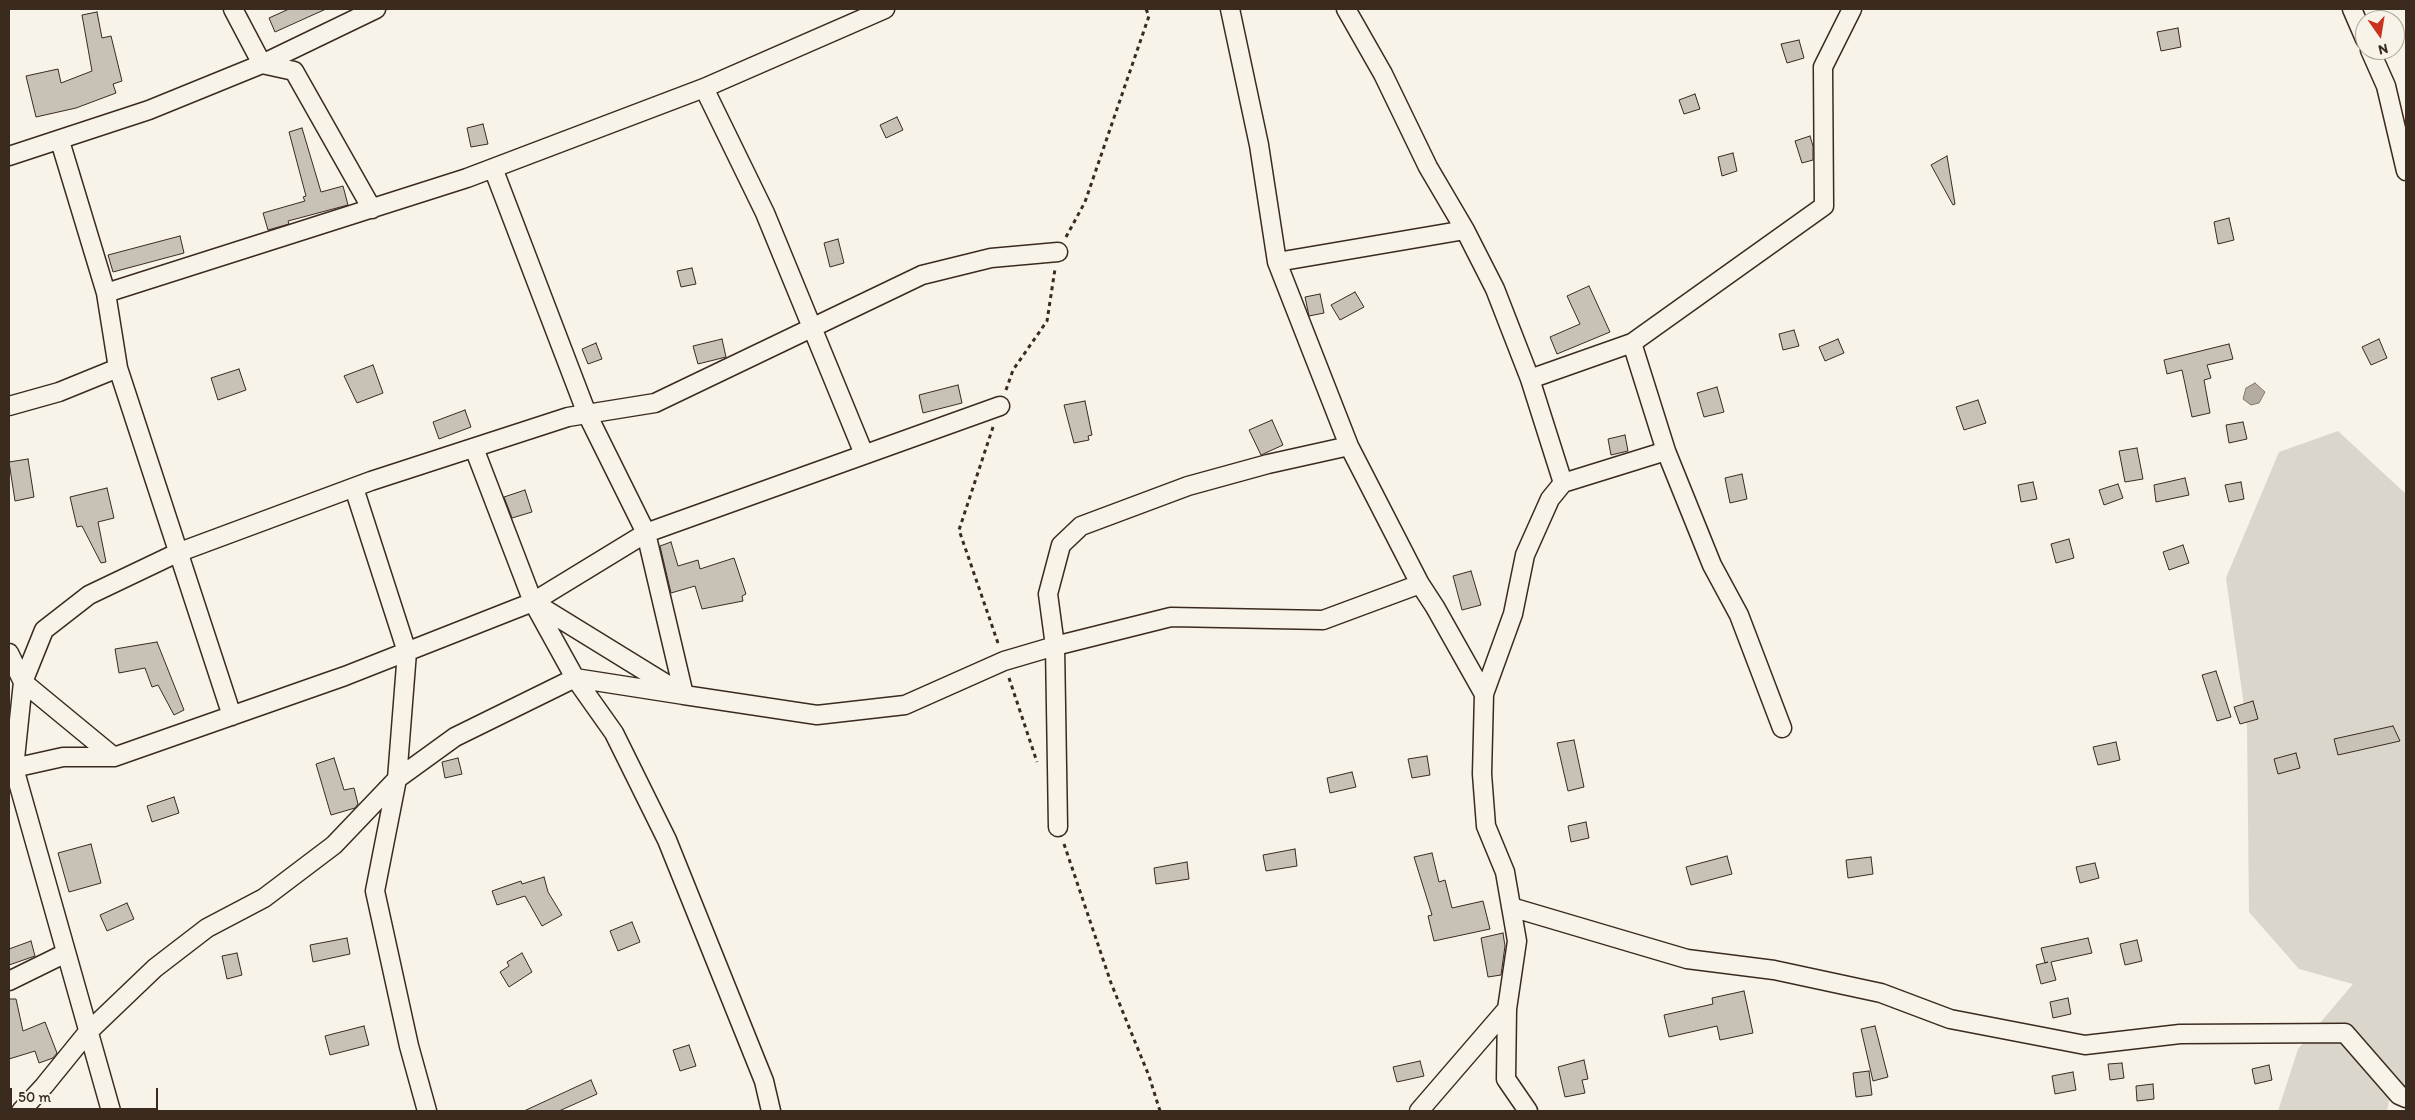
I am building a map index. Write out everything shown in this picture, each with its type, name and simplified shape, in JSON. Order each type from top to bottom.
[{"type":"street","points":[[233,9],[262,64],[294,71],[372,209]]},
{"type":"street","points":[[9,156],[149,110],[262,64],[376,9]]},
{"type":"street","points":[[106,293],[372,209],[494,168],[704,88],[885,9]]},
{"type":"street","points":[[1230,9],[1259,145],[1277,262],[1349,446],[1420,584],[1435,606],[1484,694]]},
{"type":"street","points":[[1346,9],[1383,74],[1428,167],[1465,230],[1495,290],[1530,379],[1563,483]]},
{"type":"street","points":[[1530,379],[1632,343],[1824,206],[1823,67],[1852,9]]},
{"type":"street","points":[[2374,60],[2386,86],[2406,171]]},
{"type":"street","points":[[704,88],[765,213],[864,454]]},
{"type":"street","points":[[60,140],[106,293],[118,368],[177,553],[232,716]]},
{"type":"street","points":[[494,168],[587,414],[646,533],[684,695]]},
{"type":"street","points":[[1277,262],[1465,230]]},
{"type":"street","points":[[16,683],[44,630],[89,595],[177,553],[354,488],[568,417],[655,402],[922,275],[990,258],[1058,252]]},
{"type":"street","points":[[1632,343],[1666,451],[1712,565],[1739,615],[1782,728]]},
{"type":"street","points":[[9,406],[59,392],[118,368]]},
{"type":"street","points":[[12,769],[63,757],[114,758],[345,676],[533,602],[646,533],[1000,406]]},
{"type":"street","points":[[1058,827],[1055,646],[1048,594],[1061,545],[1082,526],[1188,486],[1268,464],[1349,446]]},
{"type":"street","points":[[474,448],[533,602],[575,678],[614,733],[667,840],[764,1082],[771,1111]]},
{"type":"street","points":[[1528,1111],[1506,1079],[1507,1009],[1517,941],[1505,872],[1486,826],[1482,774],[1484,694],[1513,614],[1525,555],[1550,499],[1563,483],[1666,451]]},
{"type":"street","points":[[354,488],[407,652],[397,779],[375,891],[409,1046],[428,1111]]},
{"type":"street","points":[[21,1111],[88,1033],[155,968],[207,928],[264,898],[334,845],[397,779],[455,737],[575,678],[817,715],[906,705],[1004,661],[1055,646],[1171,617],[1323,620],[1420,584]]},
{"type":"street","points":[[533,602],[684,695]]},
{"type":"street","points":[[9,653],[16,683],[12,769],[111,1111]]},
{"type":"street","points":[[16,683],[114,758]]},
{"type":"street","points":[[1511,907],[1687,959],[1774,970],[1871,991],[1950,1019],[2085,1045],[2180,1034],[2345,1033],[2399,1095],[2406,1098]]},
{"type":"street","points":[[9,981],[66,954]]},
{"type":"street","points":[[1419,1111],[1507,1009]]},
{"type":"shaded area","points":[[2255,383],[2265,392],[2259,403],[2251,405],[2243,399],[2246,388]]},
{"type":"shaded area","points":[[2338,431],[2406,494],[2406,1093],[2393,1081],[2387,1111],[2278,1111],[2298,1049],[2353,984],[2299,969],[2249,912],[2247,727],[2226,578],[2279,452]]},
{"type":"building","points":[[289,9],[326,9],[275,32],[269,18]]},
{"type":"building","points":[[97,12],[102,38],[111,36],[122,81],[113,84],[116,93],[76,108],[36,117],[26,76],[58,69],[61,83],[92,71],[82,15]]},
{"type":"building","points":[[2178,28],[2181,47],[2161,51],[2157,32]]},
{"type":"building","points":[[1799,40],[1804,58],[1787,63],[1781,44]]},
{"type":"building","points":[[1695,94],[1700,109],[1684,114],[1679,100]]},
{"type":"building","points":[[897,117],[903,130],[886,138],[880,125]]},
{"type":"building","points":[[483,124],[488,144],[471,147],[467,128]]},
{"type":"building","points":[[302,128],[321,192],[343,186],[348,205],[288,221],[289,224],[268,230],[263,213],[305,201],[303,197],[306,196],[289,132]]},
{"type":"building","points":[[1810,136],[1813,146],[1813,160],[1802,163],[1795,141]]},
{"type":"building","points":[[1733,153],[1737,171],[1722,176],[1718,157]]},
{"type":"building","points":[[1947,156],[1955,204],[1953,205],[1931,165]]},
{"type":"building","points":[[2229,218],[2234,240],[2218,244],[2214,222]]},
{"type":"building","points":[[180,236],[184,253],[113,272],[108,255]]},
{"type":"building","points":[[838,239],[844,263],[830,267],[824,243]]},
{"type":"building","points":[[692,268],[696,284],[681,287],[677,271]]},
{"type":"building","points":[[1589,286],[1610,332],[1557,354],[1550,337],[1580,324],[1567,296]]},
{"type":"building","points":[[1355,292],[1364,307],[1340,320],[1331,305]]},
{"type":"building","points":[[1320,294],[1324,313],[1309,316],[1305,297]]},
{"type":"building","points":[[1794,330],[1799,346],[1783,350],[1779,334]]},
{"type":"building","points":[[722,339],[726,357],[698,364],[693,346]]},
{"type":"building","points":[[1838,339],[1844,353],[1825,361],[1819,347]]},
{"type":"building","points":[[2379,339],[2387,358],[2371,365],[2362,347]]},
{"type":"building","points":[[596,343],[602,359],[588,364],[582,349]]},
{"type":"building","points":[[2229,344],[2233,359],[2207,365],[2211,378],[2204,380],[2210,413],[2192,417],[2182,370],[2167,374],[2164,360]]},
{"type":"building","points":[[373,365],[383,393],[357,403],[344,376]]},
{"type":"building","points":[[239,369],[246,390],[218,400],[211,378]]},
{"type":"building","points":[[958,385],[962,403],[923,413],[919,395]]},
{"type":"building","points":[[1717,387],[1724,412],[1704,417],[1697,393]]},
{"type":"building","points":[[1978,400],[1986,423],[1964,430],[1956,407]]},
{"type":"building","points":[[1085,401],[1092,435],[1088,436],[1089,440],[1074,443],[1064,405]]},
{"type":"building","points":[[465,410],[471,427],[439,439],[433,422]]},
{"type":"building","points":[[1272,420],[1283,445],[1261,455],[1249,430]]},
{"type":"building","points":[[2243,422],[2247,439],[2229,443],[2226,425]]},
{"type":"building","points":[[1625,435],[1628,451],[1611,455],[1608,439]]},
{"type":"building","points":[[2137,448],[2143,479],[2125,482],[2119,451]]},
{"type":"building","points":[[28,459],[34,497],[15,501],[9,462]]},
{"type":"building","points":[[1742,474],[1747,499],[1730,503],[1725,478]]},
{"type":"building","points":[[2185,478],[2189,495],[2156,502],[2154,485]]},
{"type":"building","points":[[2033,482],[2037,499],[2021,502],[2018,485]]},
{"type":"building","points":[[2241,482],[2244,499],[2229,502],[2225,485]]},
{"type":"building","points":[[2118,484],[2123,498],[2104,505],[2099,490]]},
{"type":"building","points":[[107,488],[114,518],[98,522],[106,562],[101,563],[82,526],[77,527],[70,497]]},
{"type":"building","points":[[525,490],[532,512],[512,518],[504,497]]},
{"type":"building","points":[[2069,539],[2074,558],[2056,563],[2051,544]]},
{"type":"building","points":[[671,542],[678,566],[698,560],[700,569],[734,558],[746,594],[742,596],[743,601],[702,609],[695,586],[671,593],[660,546]]},
{"type":"building","points":[[2183,545],[2189,563],[2169,570],[2163,552]]},
{"type":"building","points":[[1471,571],[1481,605],[1462,610],[1453,576]]},
{"type":"building","points":[[157,642],[184,710],[174,715],[158,685],[152,687],[145,668],[119,673],[115,649]]},
{"type":"building","points":[[2216,671],[2231,717],[2217,721],[2202,675]]},
{"type":"building","points":[[2253,701],[2258,719],[2240,724],[2234,707]]},
{"type":"building","points":[[2393,726],[2400,741],[2338,755],[2334,739]]},
{"type":"building","points":[[1574,740],[1584,787],[1568,791],[1557,743]]},
{"type":"building","points":[[2116,742],[2120,760],[2098,765],[2093,747]]},
{"type":"building","points":[[2296,753],[2300,768],[2278,774],[2274,759]]},
{"type":"building","points":[[1427,756],[1430,775],[1412,778],[1408,759]]},
{"type":"building","points":[[334,758],[344,790],[354,788],[358,804],[355,808],[331,815],[316,764]]},
{"type":"building","points":[[458,758],[462,774],[445,778],[442,762]]},
{"type":"building","points":[[1352,772],[1356,787],[1330,793],[1327,778]]},
{"type":"building","points":[[174,797],[179,813],[152,822],[147,806]]},
{"type":"building","points":[[1586,822],[1589,838],[1571,842],[1568,826]]},
{"type":"building","points":[[91,844],[101,883],[69,892],[58,853]]},
{"type":"building","points":[[1295,849],[1297,866],[1266,871],[1263,855]]},
{"type":"building","points":[[1432,853],[1439,882],[1445,880],[1452,908],[1483,901],[1490,929],[1434,941],[1428,916],[1432,915],[1414,857]]},
{"type":"building","points":[[1727,856],[1732,874],[1691,885],[1686,867]]},
{"type":"building","points":[[1871,857],[1873,874],[1848,878],[1846,860]]},
{"type":"building","points":[[1187,862],[1189,879],[1156,884],[1154,868]]},
{"type":"building","points":[[2095,863],[2099,878],[2080,883],[2076,867]]},
{"type":"building","points":[[544,877],[548,892],[562,915],[542,926],[525,896],[497,905],[492,891],[521,881],[522,884]]},
{"type":"building","points":[[127,903],[134,919],[107,931],[100,915]]},
{"type":"building","points":[[632,922],[640,942],[618,951],[610,931]]},
{"type":"building","points":[[1503,933],[1505,946],[1501,975],[1488,977],[1481,938]]},
{"type":"building","points":[[347,938],[350,954],[313,962],[310,945]]},
{"type":"building","points":[[2088,938],[2092,953],[2051,962],[2056,980],[2041,984],[2036,965],[2045,963],[2041,948]]},
{"type":"building","points":[[2137,940],[2142,961],[2125,965],[2120,944]]},
{"type":"building","points":[[31,941],[35,956],[9,965],[9,949]]},
{"type":"building","points":[[237,953],[242,975],[227,979],[222,956]]},
{"type":"building","points":[[522,953],[532,972],[509,987],[500,972],[509,966],[507,962]]},
{"type":"building","points":[[1744,991],[1753,1033],[1720,1040],[1717,1026],[1669,1037],[1664,1015],[1713,1004],[1712,998]]},
{"type":"building","points":[[2068,998],[2071,1014],[2053,1018],[2050,1002]]},
{"type":"building","points":[[9,999],[16,999],[23,1031],[45,1022],[57,1053],[53,1058],[39,1063],[35,1051],[9,1059]]},
{"type":"building","points":[[364,1026],[369,1045],[330,1055],[325,1036]]},
{"type":"building","points":[[1875,1026],[1888,1077],[1873,1081],[1861,1029]]},
{"type":"building","points":[[689,1045],[696,1066],[680,1071],[673,1050]]},
{"type":"building","points":[[1584,1060],[1588,1079],[1582,1080],[1585,1093],[1565,1097],[1558,1067]]},
{"type":"building","points":[[1420,1061],[1424,1076],[1397,1082],[1393,1067]]},
{"type":"building","points":[[2122,1063],[2124,1078],[2110,1080],[2108,1064]]},
{"type":"building","points":[[2269,1065],[2272,1080],[2255,1084],[2252,1069]]},
{"type":"building","points":[[1869,1071],[1872,1095],[1856,1097],[1853,1073]]},
{"type":"building","points":[[2073,1072],[2076,1090],[2055,1094],[2052,1076]]},
{"type":"building","points":[[591,1080],[597,1094],[559,1111],[524,1111]]},
{"type":"building","points":[[2153,1084],[2154,1099],[2137,1101],[2136,1086]]}]
